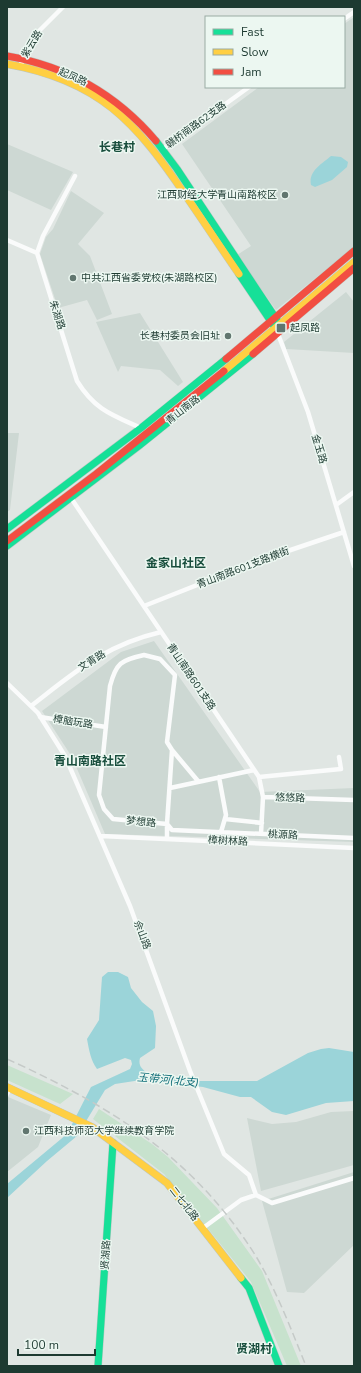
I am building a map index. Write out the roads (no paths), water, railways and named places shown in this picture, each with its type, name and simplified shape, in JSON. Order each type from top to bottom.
[{"type":"main road","name":"起凤路","points":[[7,56],[23,58],[64,72],[95,88],[136,118],[162,149],[277,326]]},
{"type":"main road","name":"起凤路","points":[[7,64],[20,66],[66,80],[115,109],[138,130],[158,154],[277,326]]},
{"type":"main road","name":"青山南路","points":[[7,546],[72,498],[277,326],[354,251]]},
{"type":"main road","points":[[7,541],[120,456],[354,260]]},
{"type":"main road","name":"青山南路","points":[[7,529],[354,268]]},
{"type":"main road","points":[[7,538],[199,390],[277,326]]},
{"type":"main road","name":"二七北路","points":[[8,1090],[92,1127],[167,1183],[249,1288],[279,1366]]},
{"type":"main road","name":"贤湖路","points":[[99,1366],[115,1144]]},
{"type":"street","name":"紫云路","points":[[20,66],[36,34],[62,7]]},
{"type":"street","points":[[345,18],[354,12]]},
{"type":"street","name":"赣桥南路62支路","points":[[162,149],[248,88]]},
{"type":"street","points":[[7,240],[37,253],[43,236],[75,176]]},
{"type":"street","name":"朱湖路","points":[[37,253],[80,386],[86,396],[102,410],[140,428]]},
{"type":"street","name":"金玉路","points":[[277,326],[308,412],[354,566]]},
{"type":"street","points":[[336,505],[354,492]]},
{"type":"street","name":"青山南路601支路","points":[[72,498],[259,777]]},
{"type":"street","name":"青山南路601支路横街","points":[[144,606],[258,560],[344,532]]},
{"type":"street","name":"文青路","points":[[31,706],[89,661],[120,645],[161,632]]},
{"type":"street","name":"梦想路","points":[[144,655],[160,659],[175,675],[167,742],[172,750],[167,824],[113,819],[104,809],[99,795],[110,686],[113,673],[119,663],[129,658],[144,655]]},
{"type":"street","name":"佘山路","points":[[7,683],[31,706],[40,717],[65,756],[101,836],[143,938],[197,1090],[224,1154],[249,1174],[256,1195]]},
{"type":"street","name":"樟脑玩路","points":[[40,717],[106,727]]},
{"type":"street","points":[[172,750],[198,781]]},
{"type":"street","points":[[263,797],[259,777],[341,769],[339,757]]},
{"type":"street","points":[[170,788],[254,770]]},
{"type":"street","points":[[219,777],[226,815],[221,832]]},
{"type":"street","name":"悠悠路","points":[[261,834],[263,797],[354,800]]},
{"type":"street","points":[[225,819],[262,823]]},
{"type":"street","points":[[167,824],[167,838]]},
{"type":"street","name":"桃源路","points":[[167,824],[172,830],[354,838]]},
{"type":"street","name":"樟树林路","points":[[101,836],[354,848]]},
{"type":"street","points":[[203,1228],[241,1200],[256,1195],[272,1203],[354,1178]]},
{"type":"water","points":[[331,156],[341,157],[348,162],[347,167],[332,180],[315,187],[311,185],[312,176],[316,168]]},
{"type":"water","name":"玉带河(北支)","points":[[108,972],[118,972],[128,977],[131,988],[142,1002],[153,1011],[156,1026],[155,1048],[140,1058],[141,1067],[147,1073],[197,1081],[257,1081],[308,1053],[329,1048],[354,1052],[354,1101],[326,1103],[286,1115],[272,1112],[251,1097],[240,1097],[203,1087],[141,1080],[115,1084],[105,1090],[77,1136],[7,1198],[7,1184],[67,1134],[91,1087],[130,1069],[132,1064],[131,1060],[125,1058],[97,1069],[89,1051],[87,1039],[99,1020],[102,977]]},
{"type":"railway","points":[[7,1059],[81,1096],[116,1117],[148,1139],[179,1164],[207,1192],[233,1223],[257,1258],[277,1297],[306,1366]]},
{"type":"place","name":"江西财经大学青山南路校区","points":[[285,195]]},
{"type":"place","name":"中共江西省委党校(朱湖路校区)","points":[[73,278]]},
{"type":"place","name":"起凤路","points":[[281,328]]},
{"type":"place","name":"长巷村委员会旧址","points":[[228,336]]},
{"type":"place","name":"江西科技师范大学继续教育学院","points":[[26,1131]]},
{"type":"district","name":"长巷村","points":[[117,147]]},
{"type":"district","name":"金家山社区","points":[[176,563]]},
{"type":"district","name":"青山南路社区","points":[[90,761]]},
{"type":"district","name":"贤湖村","points":[[254,1349]]}]
